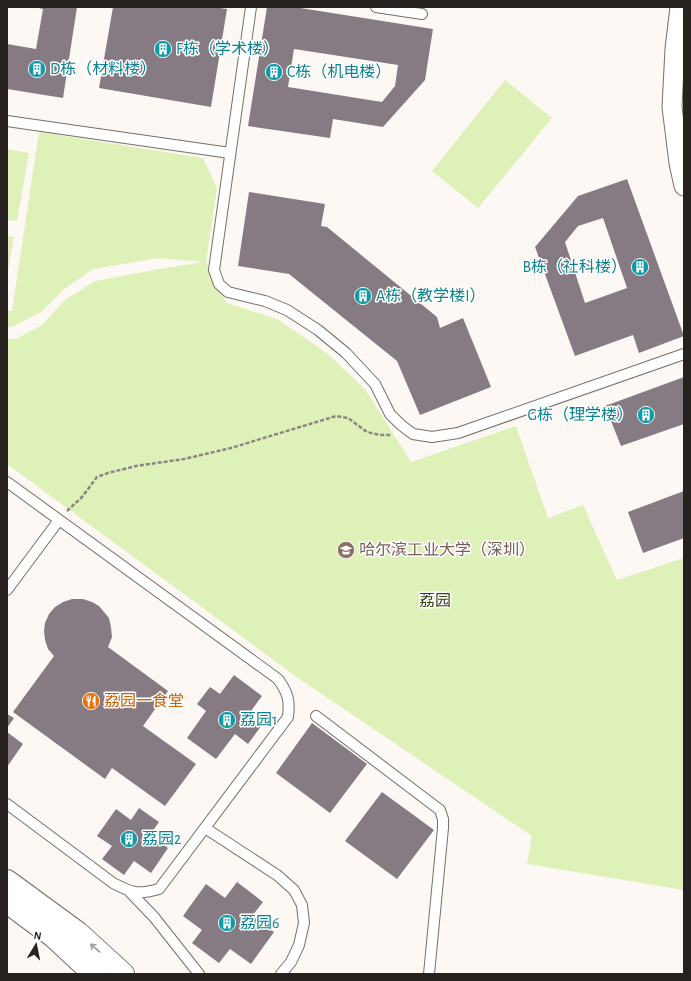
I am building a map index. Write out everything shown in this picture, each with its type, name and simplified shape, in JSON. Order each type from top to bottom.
[{"type":"street","points":[[680,7],[672,107],[679,163],[684,186]]},
{"type":"street","points":[[7,881],[78,933],[124,974]]},
{"type":"street","points":[[7,902],[53,936],[94,974]]},
{"type":"lane","points":[[251,7],[214,270],[219,284],[230,293],[265,301],[287,310],[318,330],[346,353],[374,384],[390,414],[401,426],[413,434],[432,437],[458,433],[684,354]]},
{"type":"lane","points":[[376,7],[422,14]]},
{"type":"lane","points":[[7,121],[230,154]]},
{"type":"lane","points":[[7,482],[278,679],[286,690],[290,704],[288,717],[159,889],[146,893],[130,892]]},
{"type":"lane","points":[[7,590],[59,520]]},
{"type":"lane","points":[[316,716],[440,810],[443,819],[443,828],[429,974]]},
{"type":"lane","points":[[7,804],[113,883],[130,892],[154,917],[199,974]]},
{"type":"lane","points":[[205,828],[277,875],[294,890],[302,905],[304,922],[299,944],[291,962],[281,974]]},
{"type":"path","points":[[59,520],[82,497],[97,477],[136,466],[184,459],[231,448],[336,416],[348,418],[367,432],[380,435],[413,434]]},
{"type":"green space","points":[[505,80],[552,118],[478,208],[432,171]]},
{"type":"green space","name":"荔园","points":[[39,132],[203,158],[217,188],[206,262],[227,303],[279,320],[328,354],[365,389],[411,462],[516,426],[548,518],[583,505],[617,580],[684,558],[684,890],[527,864],[532,836],[298,678],[7,464],[7,339],[16,339],[42,325],[65,300],[95,281],[204,262],[158,258],[93,269],[63,290],[41,312],[7,328],[7,311],[12,311]]},
{"type":"green space","points":[[7,149],[29,153],[17,221],[7,220]]},
{"type":"green space","points":[[7,236],[14,237],[7,277]]},
{"type":"building","name":"D栋（材料楼）","points":[[34,7],[77,7],[63,98],[7,89],[7,44],[36,49],[43,9]]},
{"type":"building","name":"F栋（学术楼）","points":[[113,7],[213,7],[227,9],[211,107],[99,88]]},
{"type":"building","name":"C栋（机电楼）","points":[[267,7],[294,7],[433,29],[425,80],[383,127],[333,119],[330,138],[248,126]],"holes":[[[294,49],[398,65],[395,86],[382,102],[288,87]]]},
{"type":"building","name":"B栋（社科楼）","points":[[627,179],[684,336],[639,353],[633,335],[575,356],[535,247],[578,196]],"holes":[[[603,218],[627,288],[585,303],[565,242],[578,226]]]},
{"type":"building","name":"A栋（教学楼I）","points":[[249,192],[325,204],[321,226],[327,227],[437,317],[440,328],[463,318],[491,387],[420,415],[397,361],[289,274],[238,266]]},
{"type":"building","name":"G栋（理学楼）","points":[[684,377],[684,424],[621,446],[605,406]]},
{"type":"building","points":[[684,491],[684,538],[643,553],[628,512]]},
{"type":"building","name":"荔园一食堂","points":[[72,599],[83,599],[99,606],[109,618],[111,627],[112,637],[108,647],[168,691],[143,726],[196,764],[165,806],[112,768],[105,779],[13,712],[54,656],[48,649],[45,640],[45,623],[49,614],[55,607]]},
{"type":"building","name":"荔园1","points":[[234,675],[262,696],[248,715],[262,725],[248,744],[235,734],[216,759],[187,738],[206,711],[197,704],[210,687],[220,694]]},
{"type":"building","points":[[7,714],[14,718],[7,728]]},
{"type":"building","points":[[312,723],[367,764],[330,813],[276,773]]},
{"type":"building","points":[[7,732],[23,744],[7,767]]},
{"type":"building","points":[[382,792],[434,830],[397,879],[345,841]]},
{"type":"building","name":"荔园2","points":[[139,808],[159,822],[150,835],[168,848],[151,873],[134,861],[124,875],[102,859],[112,846],[97,836],[116,809],[131,820]]},
{"type":"building","name":"荔园6","points":[[237,882],[263,902],[252,916],[274,932],[251,964],[230,949],[219,963],[192,943],[202,930],[183,916],[206,884],[225,898]]},
{"type":"place","name":"F栋（学术楼）","points":[[163,49]]},
{"type":"place","name":"D栋（材料楼）","points":[[37,69]]},
{"type":"place","name":"C栋（机电楼）","points":[[274,72]]},
{"type":"place","name":"B栋（社科楼）","points":[[640,267]]},
{"type":"place","name":"A栋（教学楼I）","points":[[363,296]]},
{"type":"place","name":"G栋（理学楼）","points":[[646,415]]},
{"type":"place","name":"哈尔滨工业大学（深圳）","points":[[346,550]]},
{"type":"place","name":"荔园一食堂","points":[[91,701]]},
{"type":"place","name":"荔园1","points":[[227,720]]},
{"type":"place","name":"荔园2","points":[[129,839]]},
{"type":"place","name":"荔园6","points":[[227,923]]}]
